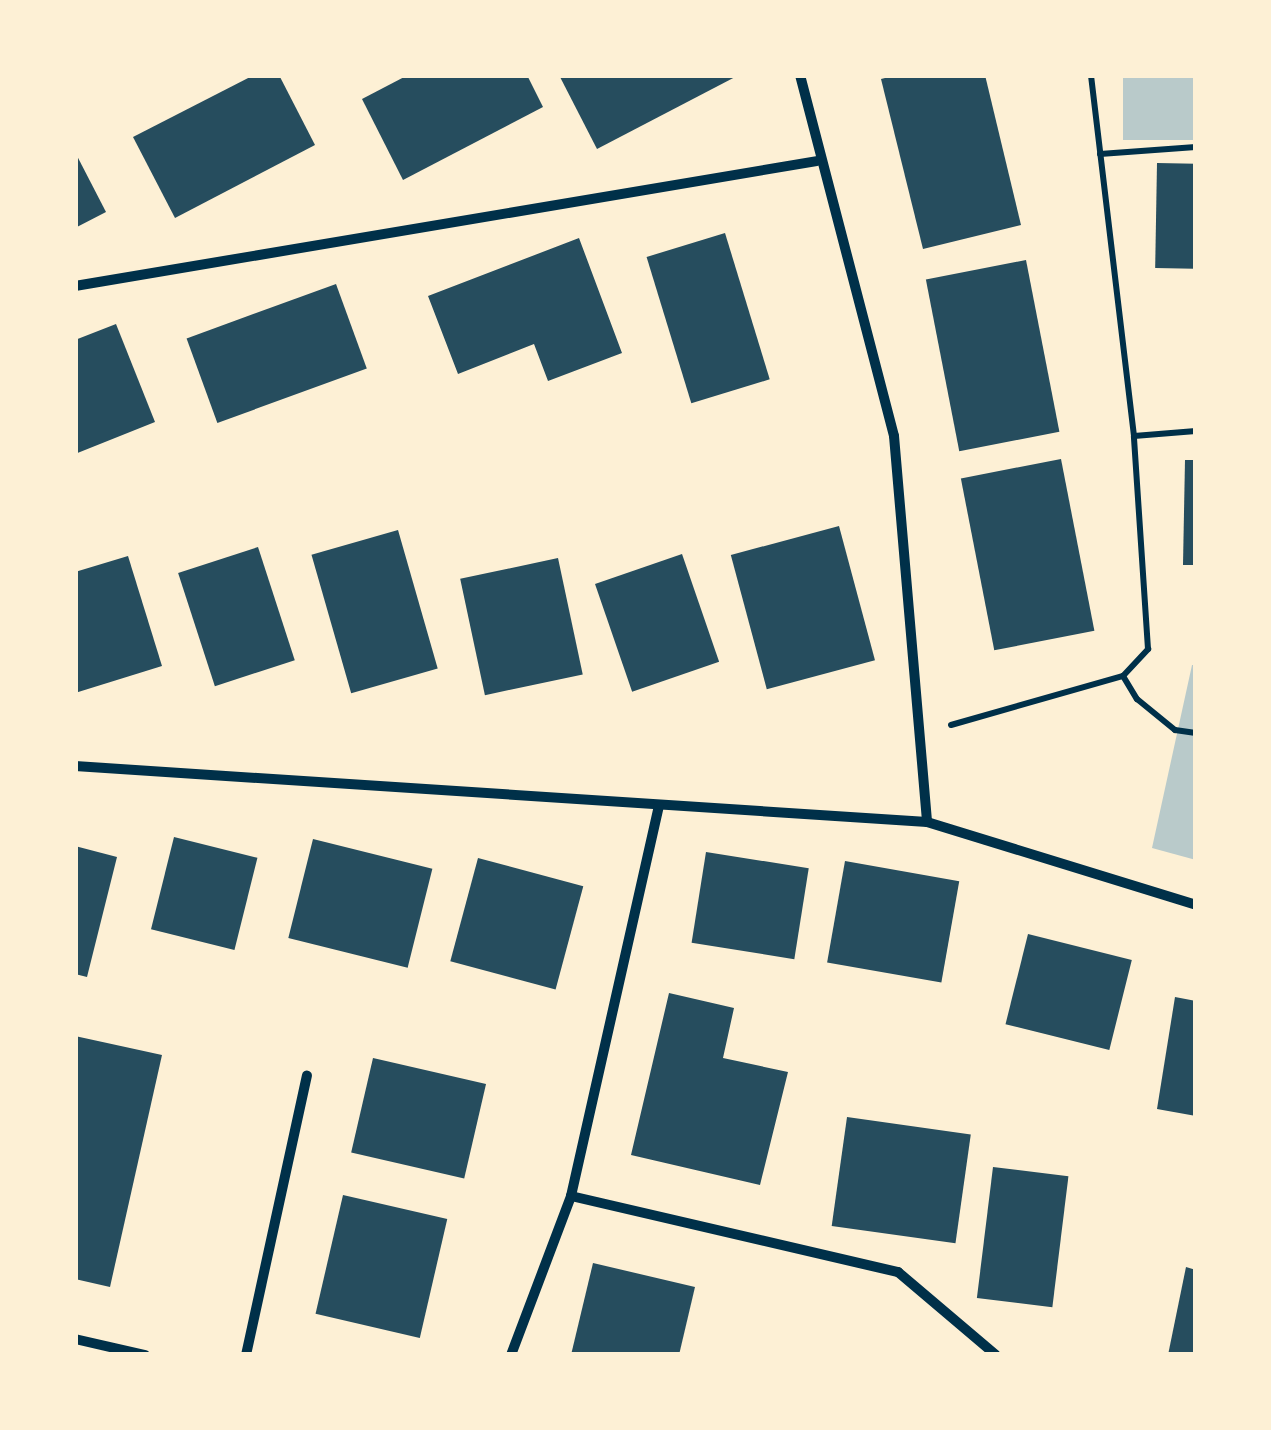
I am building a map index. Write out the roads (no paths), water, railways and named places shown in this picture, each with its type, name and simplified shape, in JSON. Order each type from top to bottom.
[{"type":"street","points":[[800,75],[817,161],[894,436],[927,822]]},
{"type":"street","points":[[75,286],[817,161]]},
{"type":"street","points":[[75,766],[927,822],[1196,904]]},
{"type":"street","points":[[511,1355],[571,1196],[659,806]]},
{"type":"street","points":[[246,1355],[306,1076]]},
{"type":"street","points":[[571,1196],[898,1272],[996,1355]]},
{"type":"street","points":[[75,1339],[145,1355]]}]
